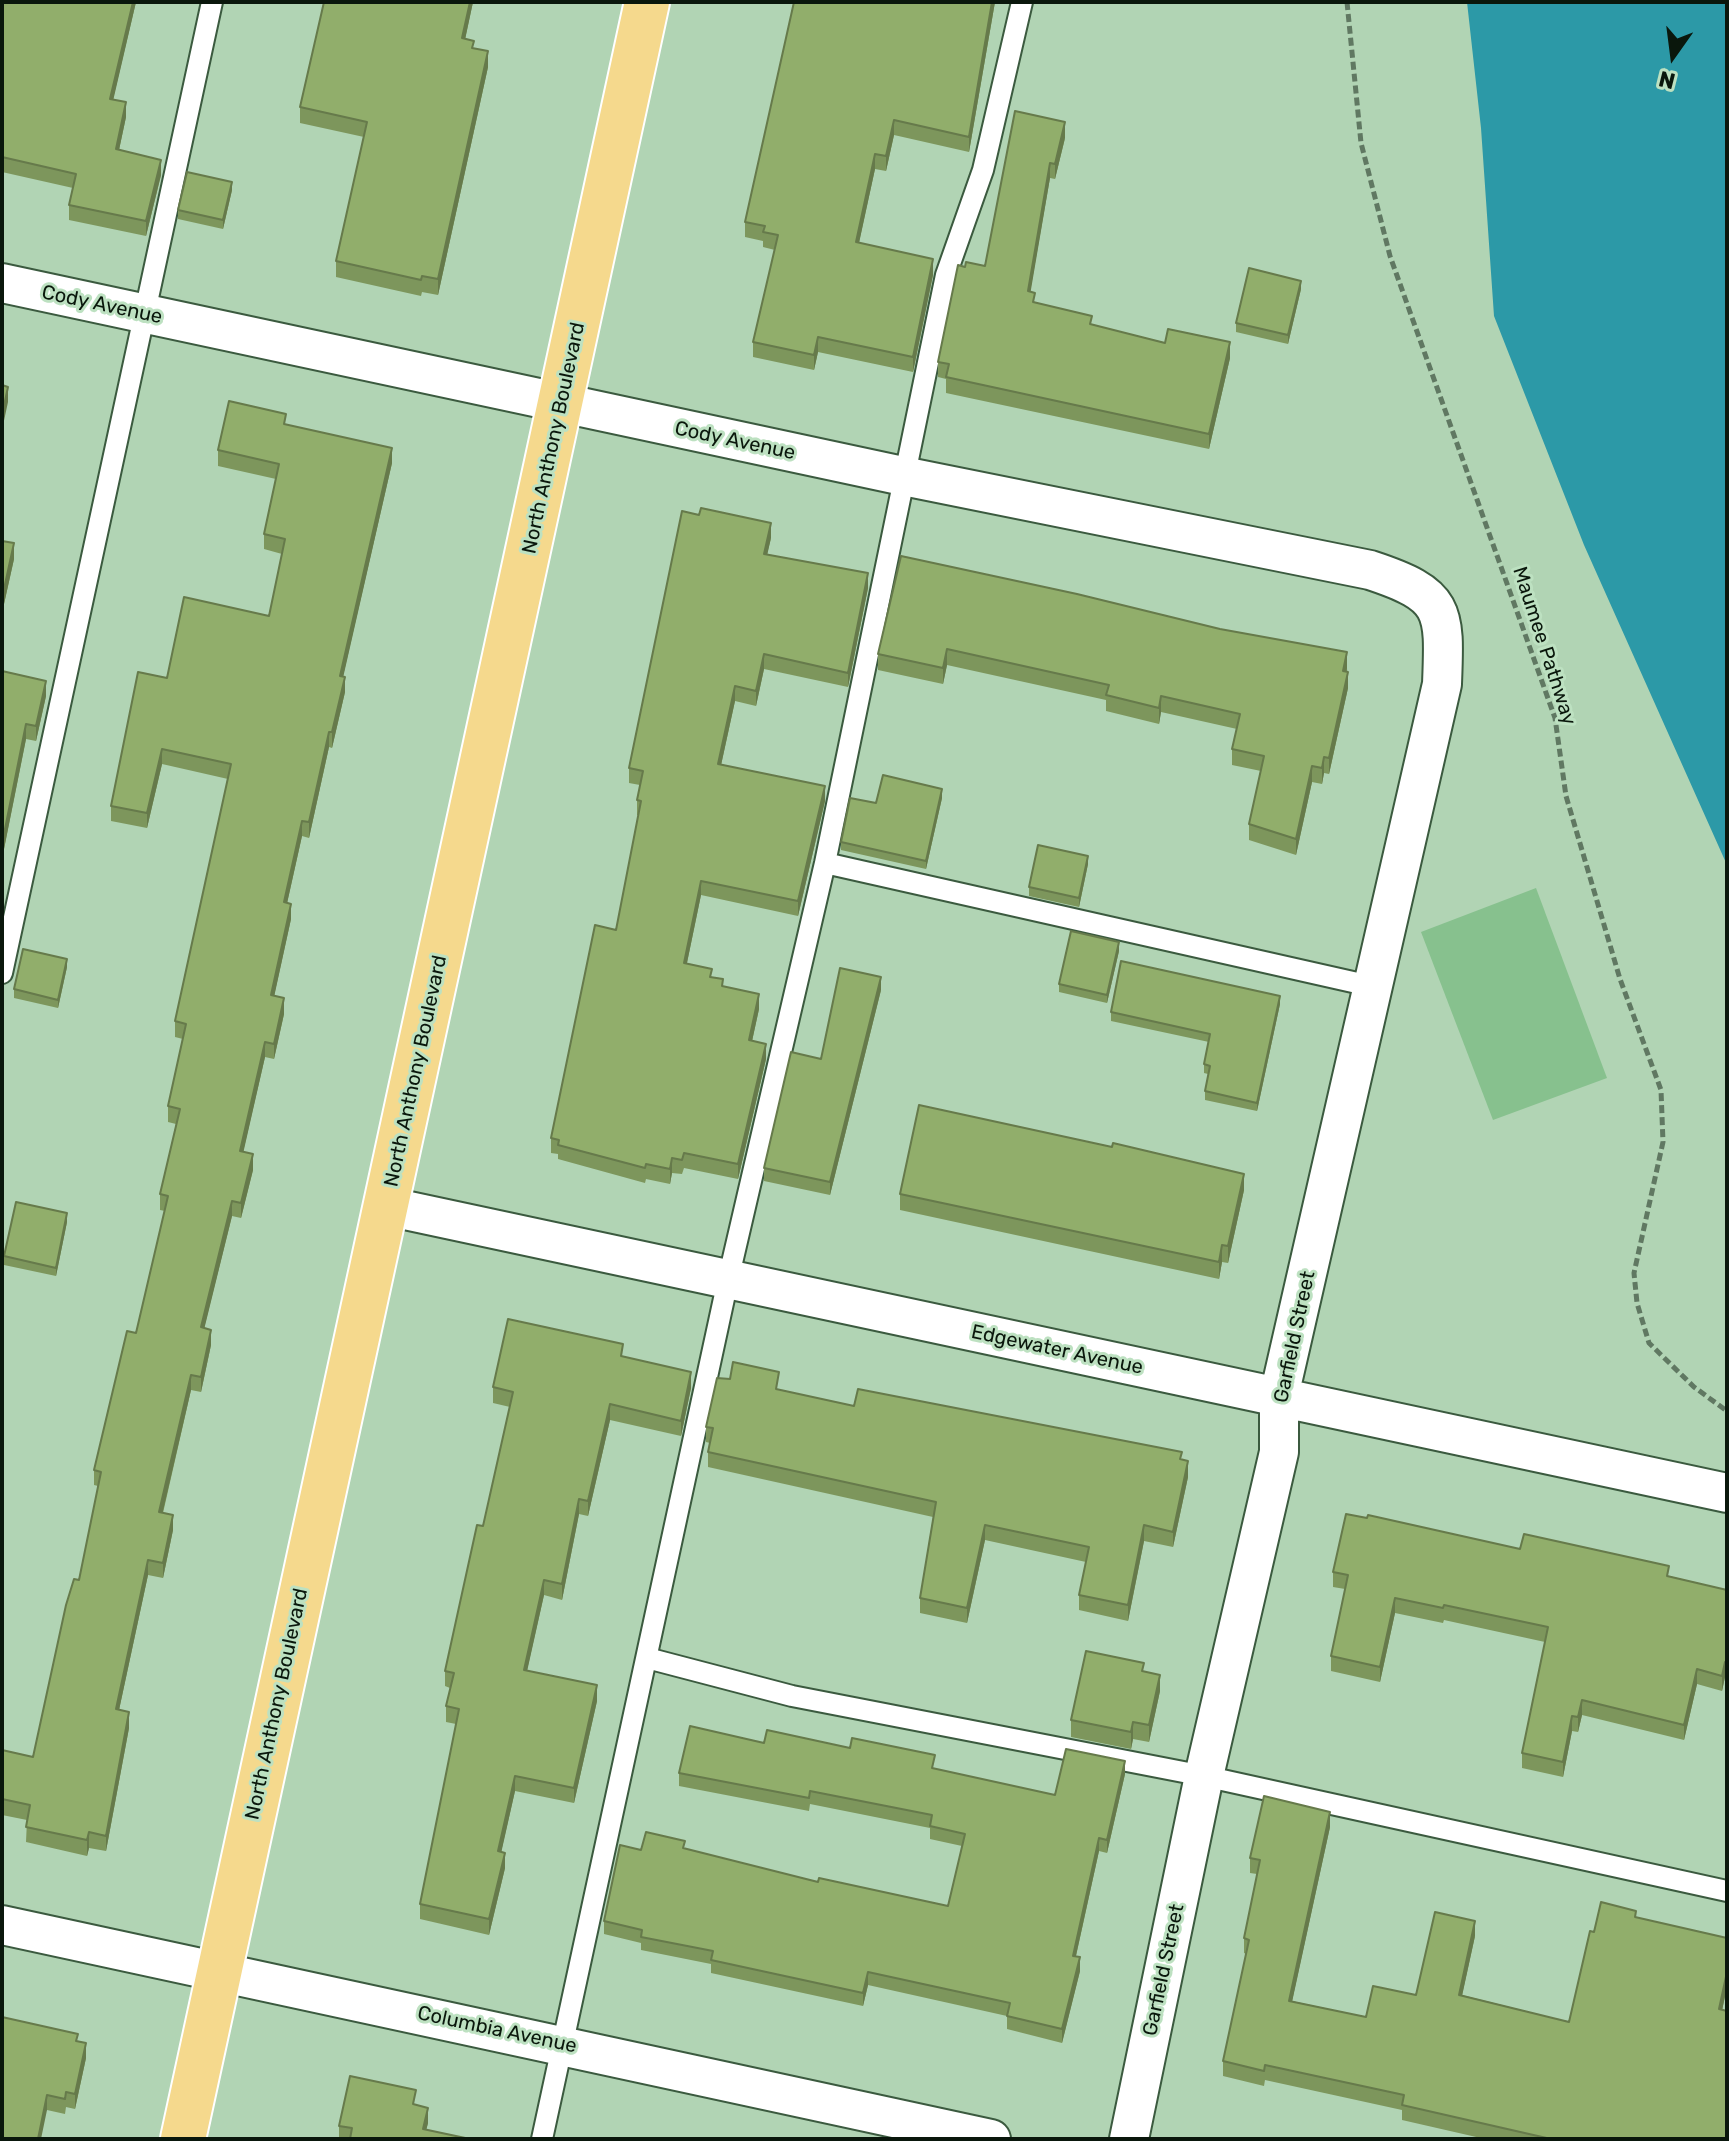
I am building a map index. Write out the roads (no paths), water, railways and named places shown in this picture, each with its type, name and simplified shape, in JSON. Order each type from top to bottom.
[{"type":"main road","name":"North Anthony Boulevard","points":[[183,2139],[647,2]]},
{"type":"street","name":"Cody Avenue","points":[[2,283],[903,476],[1370,570],[1430,596],[1444,630]]},
{"type":"street","name":"Garfield Street","points":[[1129,2139],[1204,1776],[1279,1452],[1279,1396],[1442,684],[1444,630]]},
{"type":"street","name":"Edgewater Avenue","points":[[386,1206],[1727,1493]]},
{"type":"street","name":"Columbia Avenue","points":[[2,1925],[219,1969],[991,2139]]},
{"type":"lane","points":[[2,973],[212,2]]},
{"type":"lane","points":[[542,2139],[728,1280],[825,863],[946,275],[983,170],[1022,2]]},
{"type":"lane","points":[[825,863],[1375,987]]},
{"type":"lane","points":[[647,1658],[792,1696],[1204,1776],[1727,1891]]},
{"type":"water","points":[[1467,2],[1727,2],[1727,865],[1584,545],[1494,316],[1481,128]]}]
